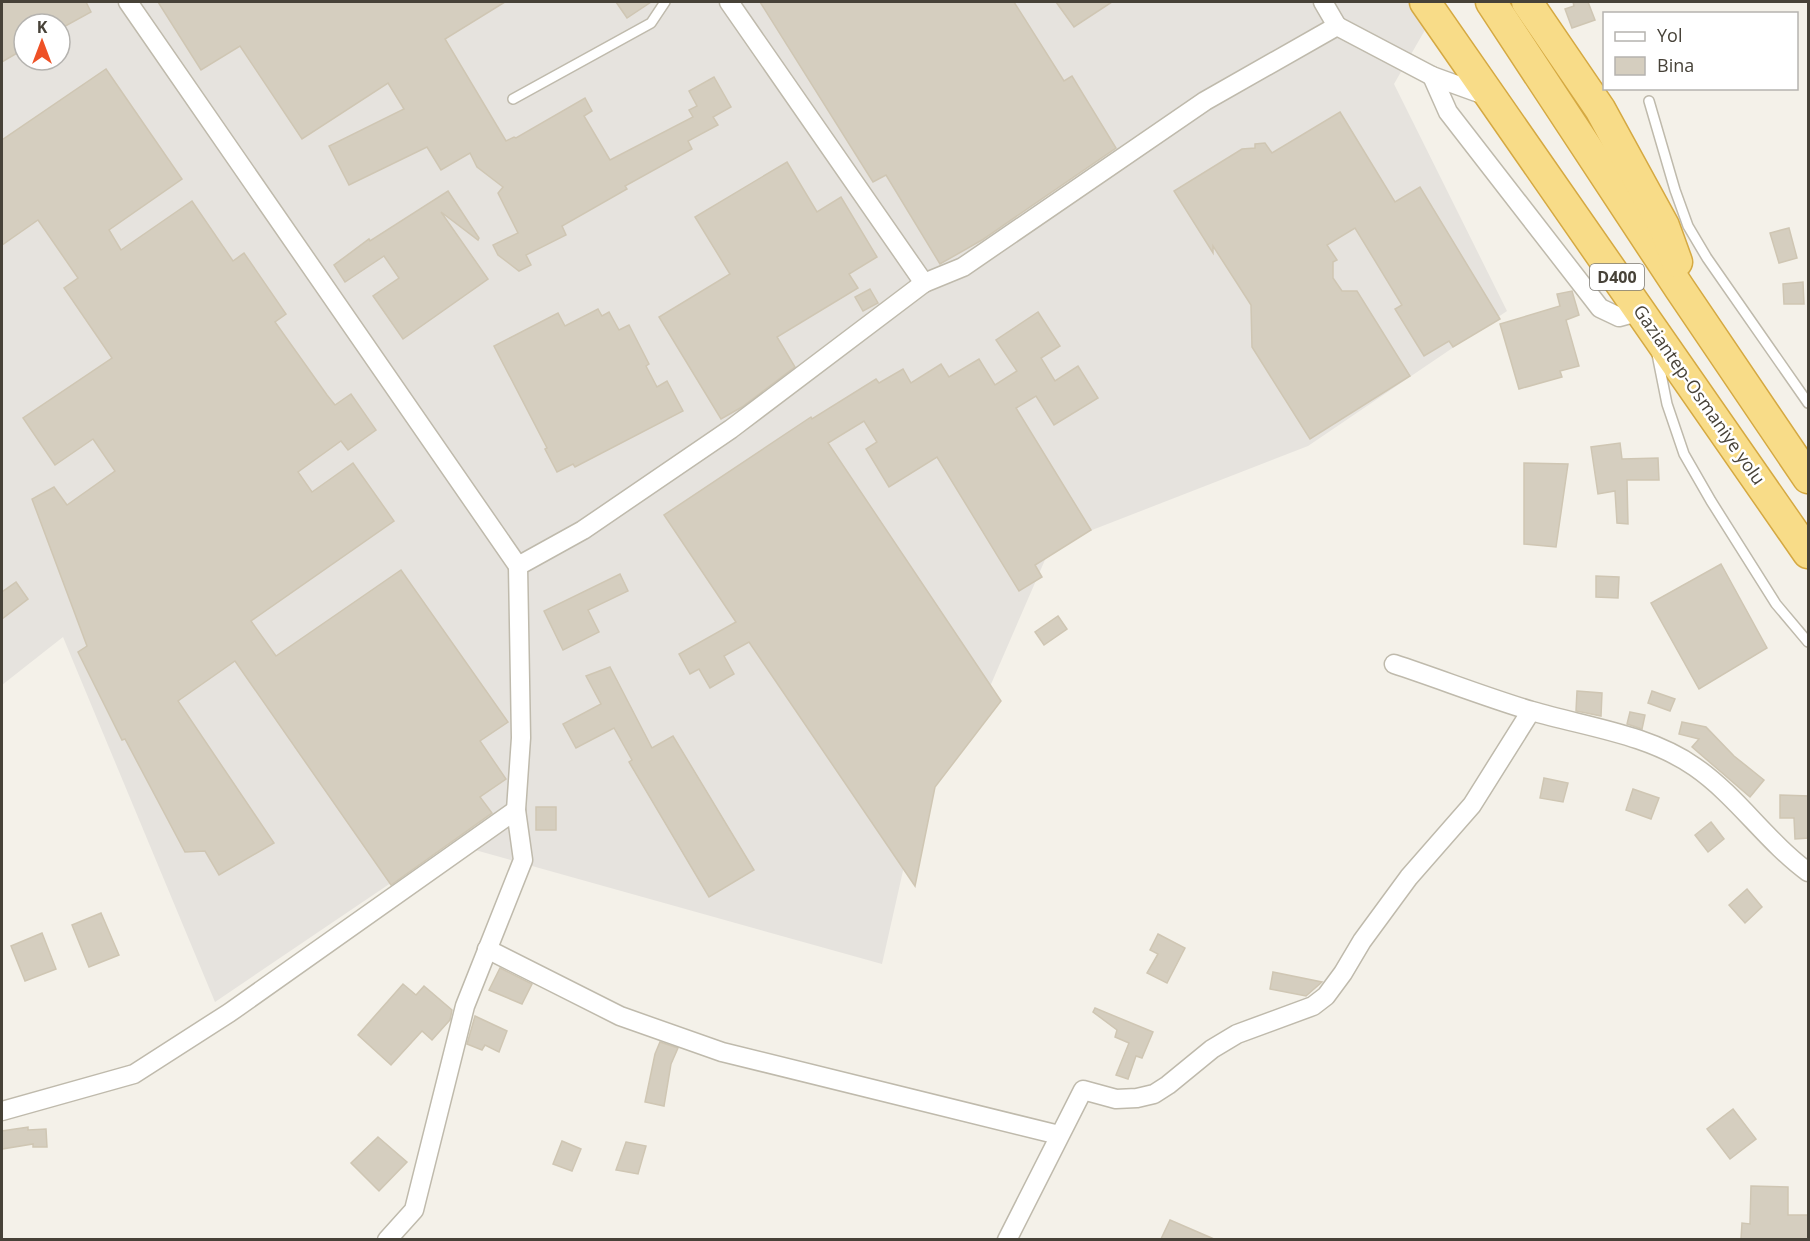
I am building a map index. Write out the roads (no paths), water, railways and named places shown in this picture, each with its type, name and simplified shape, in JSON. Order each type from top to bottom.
[{"type":"highway","name":"Gaziantep-Osmaniye yolu","points":[[1425,2],[1809,553]]},
{"type":"highway","name":"D400","points":[[1491,2],[1680,289],[1809,478]]},
{"type":"highway","points":[[1527,2],[1600,109],[1664,226],[1675,255],[1680,289]]},
{"type":"street","points":[[128,2],[518,566],[521,738],[516,810],[523,860],[465,1006],[414,1210],[387,1239]]},
{"type":"street","points":[[729,2],[924,284]]},
{"type":"street","points":[[1323,2],[1337,26],[1432,76],[1491,98]]},
{"type":"street","points":[[518,566],[583,530],[731,429],[924,284],[963,267],[1205,101],[1337,26]]},
{"type":"street","points":[[1432,76],[1448,112],[1599,308],[1619,317],[1646,319]]},
{"type":"street","points":[[1394,664],[1531,711],[1665,749],[1695,766],[1717,783],[1749,818],[1809,872]]},
{"type":"street","points":[[1007,1239],[1083,1090],[1116,1099],[1154,1094],[1212,1049],[1237,1034],[1313,1006],[1326,996],[1362,941],[1409,877],[1472,805],[1531,711]]},
{"type":"street","points":[[2,1111],[134,1074],[229,1012],[516,810]]},
{"type":"street","points":[[488,949],[620,1016],[722,1052],[1059,1135]]},
{"type":"lane","points":[[513,99],[651,23],[665,2]]},
{"type":"lane","points":[[1649,101],[1688,226],[1707,258],[1809,402]]},
{"type":"lane","points":[[1646,319],[1667,404],[1684,454],[1710,501],[1776,604],[1809,642]]}]
